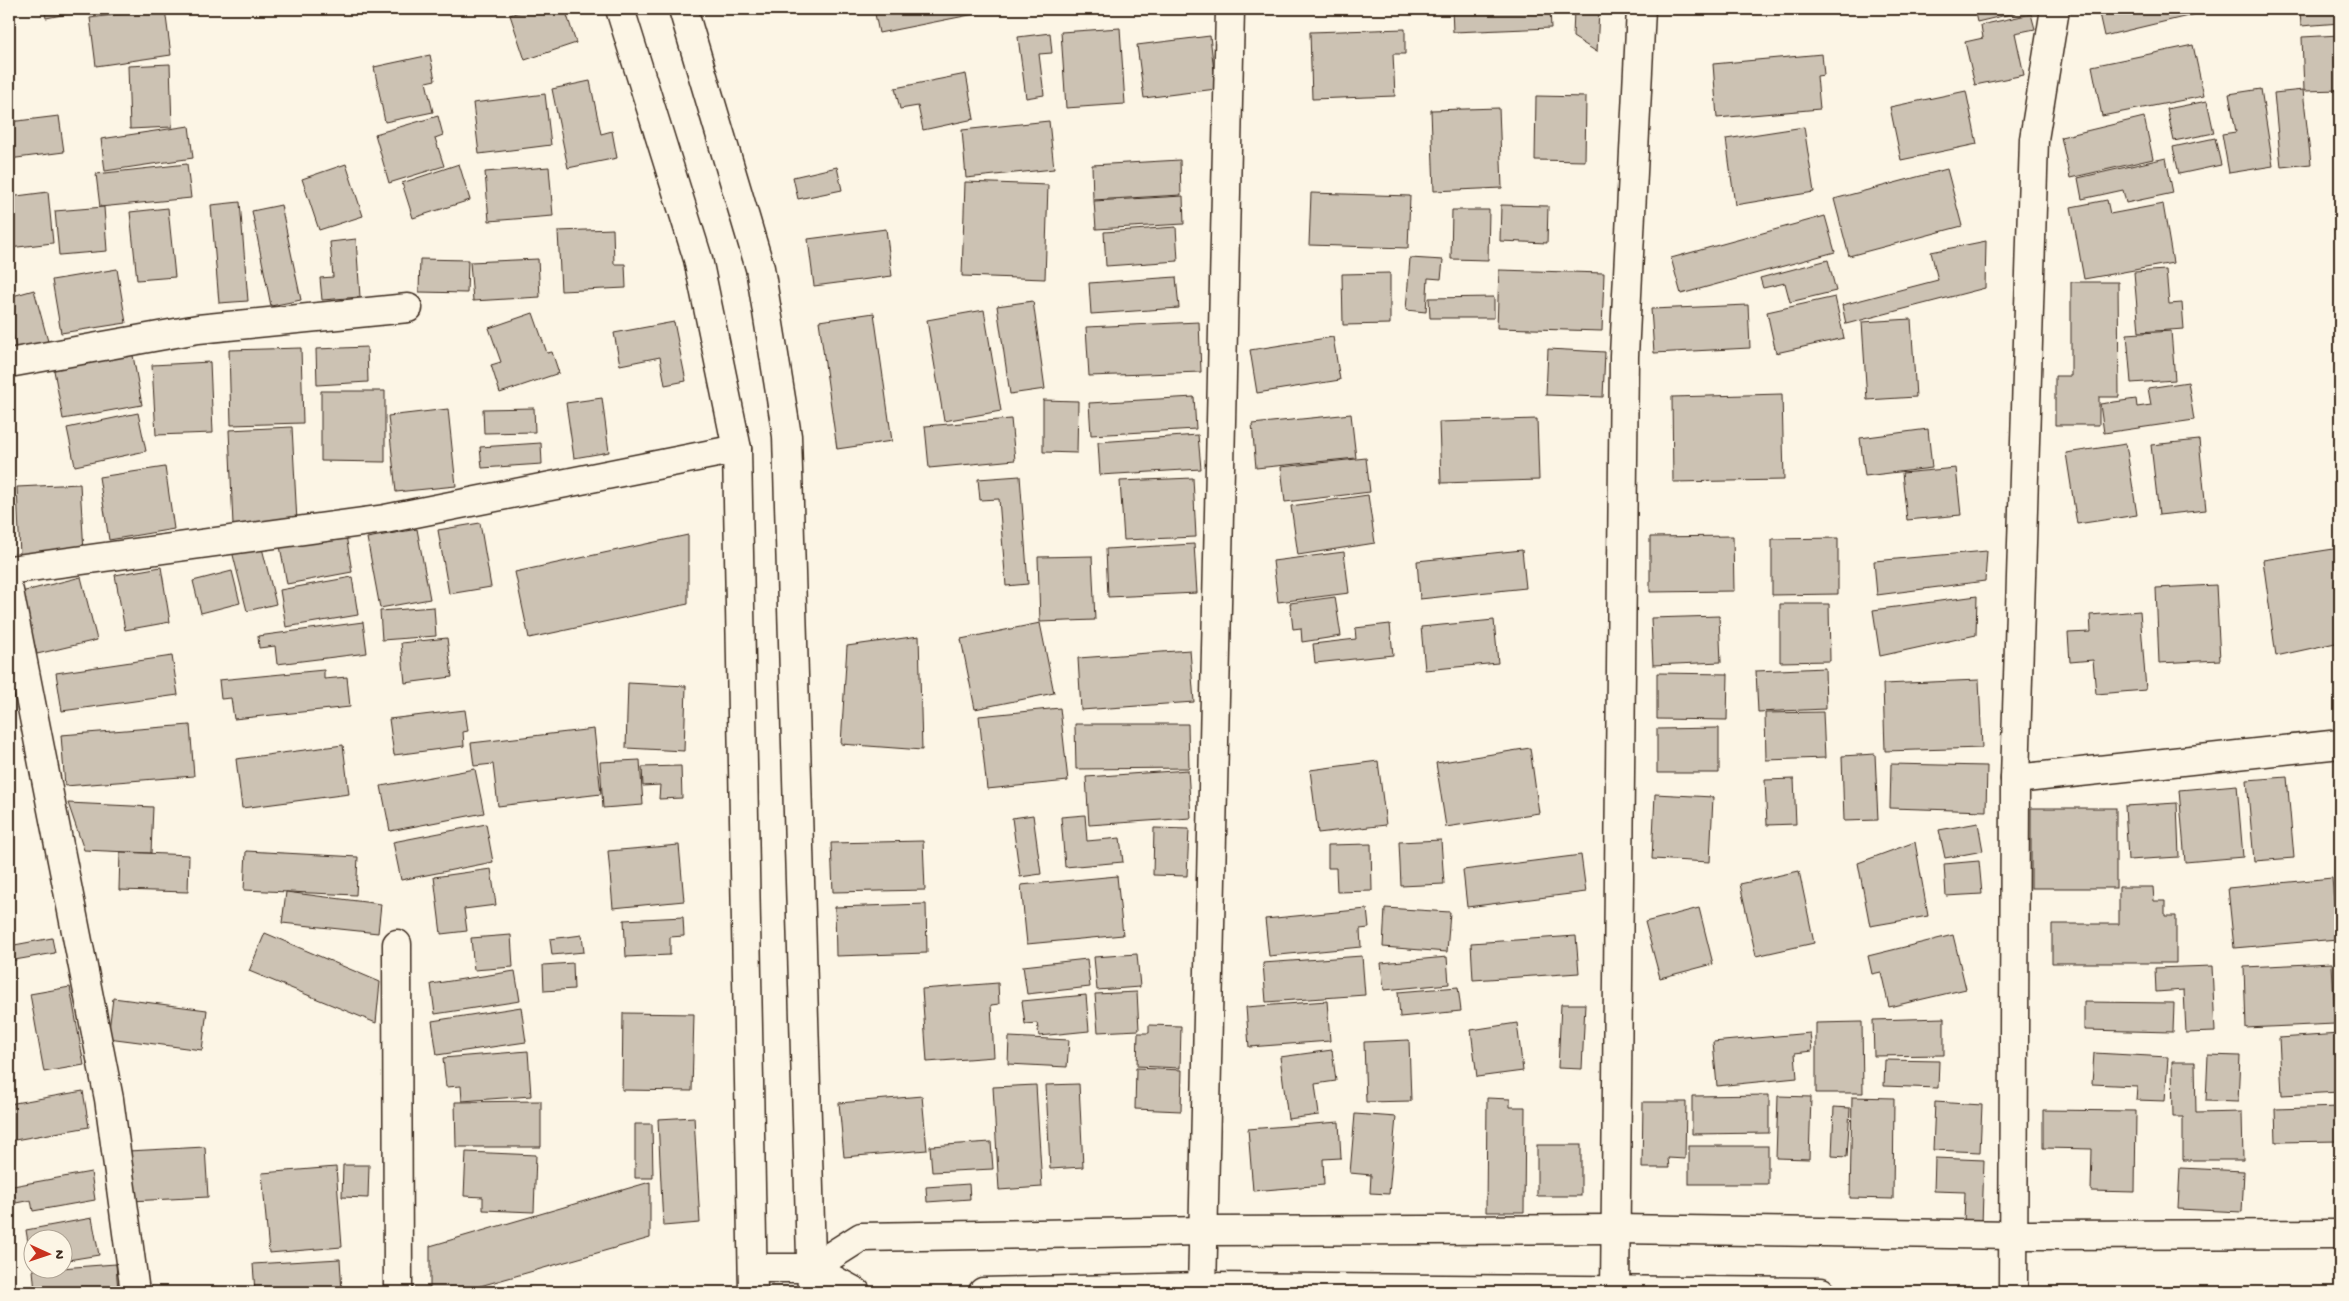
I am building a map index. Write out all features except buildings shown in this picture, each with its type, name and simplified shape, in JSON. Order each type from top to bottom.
[{"type":"street","points":[[620,9],[698,259],[737,449],[753,1280],[812,1280],[856,1292]]},
{"type":"street","points":[[683,9],[760,268],[787,436],[812,1280]]},
{"type":"street","points":[[1202,1290],[1230,9]]},
{"type":"street","points":[[1615,1291],[1624,356],[1641,9]]},
{"type":"street","points":[[2013,1292],[2015,779],[2034,139],[2055,9]]},
{"type":"street","points":[[9,363],[198,329],[408,308]]},
{"type":"street","points":[[9,570],[385,519],[737,449]]},
{"type":"street","points":[[9,591],[109,1099],[136,1292]]},
{"type":"street","points":[[2015,779],[2340,744]]},
{"type":"street","points":[[397,944],[398,1292]]},
{"type":"street","points":[[812,1280],[861,1236],[1204,1231],[1617,1229],[2014,1235],[2340,1234]]},
{"type":"street","points":[[983,1292],[1202,1290],[1821,1292]]}]
